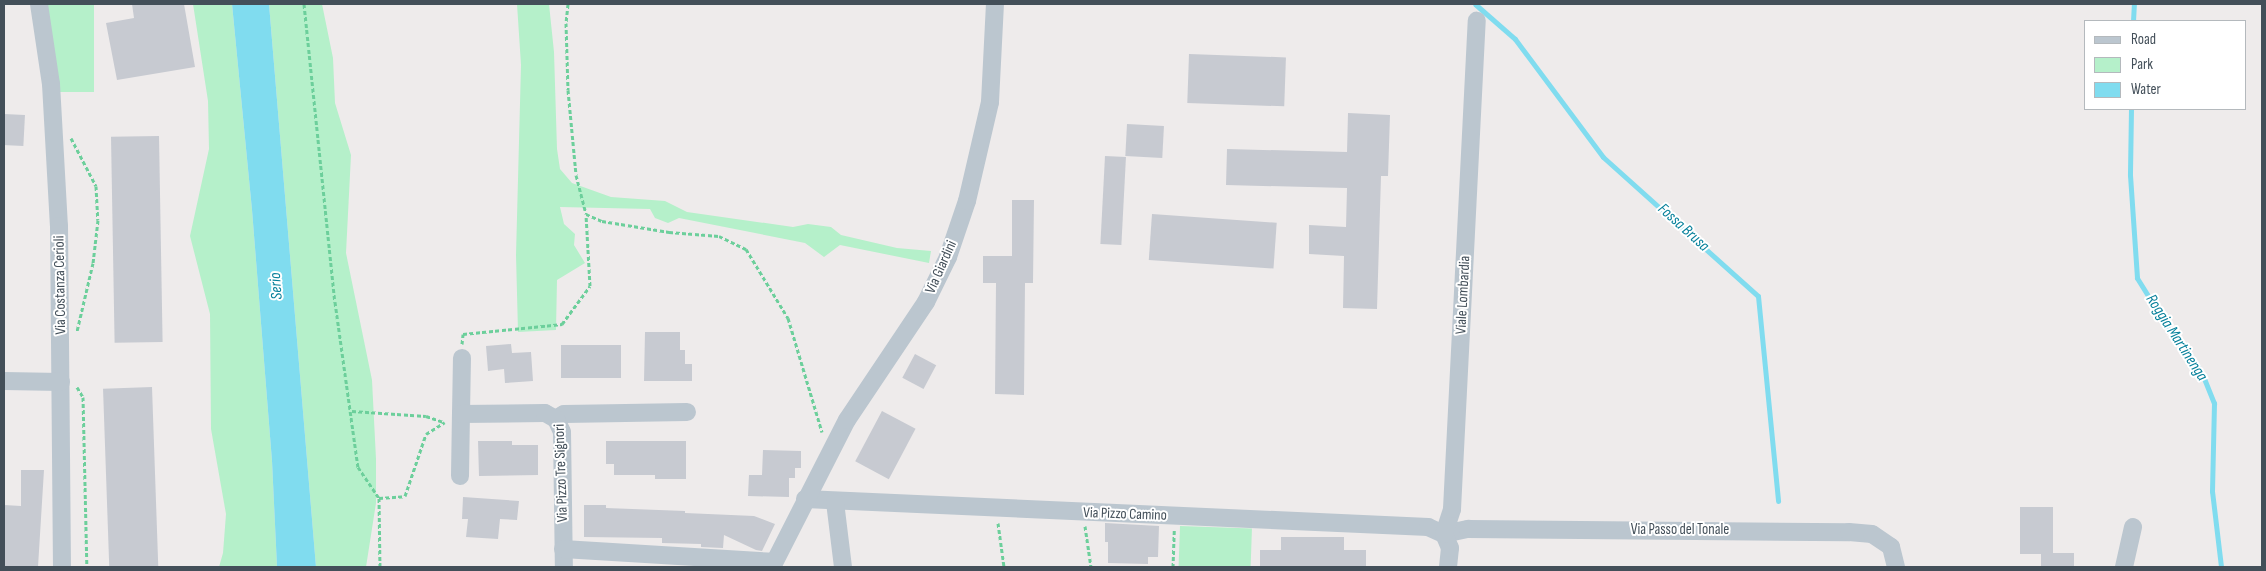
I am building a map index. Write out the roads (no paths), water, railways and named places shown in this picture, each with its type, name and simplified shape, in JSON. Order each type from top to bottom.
[{"type":"street","name":"Via Costanza Cerioli","points":[[39,4],[51,84],[68,382],[62,567]]},
{"type":"street","name":"Via Giardini","points":[[772,565],[847,420],[926,302],[948,257],[967,201],[990,102],[995,4]]},
{"type":"street","name":"Viale Lombardia","points":[[1448,567],[1450,548],[1444,534],[1452,509],[1477,21]]},
{"type":"street","points":[[460,476],[462,358]]},
{"type":"street","points":[[4,381],[68,382]]},
{"type":"street","name":"Via Pizzo Tre Signori","points":[[564,567],[562,432],[556,419],[564,414],[687,412]]},
{"type":"street","points":[[461,414],[545,413],[556,419]]},
{"type":"street","name":"Via Pizzo Camino","points":[[805,499],[835,502],[1428,527],[1444,534]]},
{"type":"street","points":[[835,502],[843,567]]},
{"type":"street","points":[[2124,567],[2133,528]]},
{"type":"street","name":"Via Passo del Tonale","points":[[1444,534],[1468,529],[1849,532],[1872,534],[1891,547],[1896,567]]},
{"type":"street","points":[[563,549],[772,565]]},
{"type":"water","name":"Serio","points":[[232,4],[269,4],[316,567],[277,567],[272,461],[252,210]]},
{"type":"waterway","name":"Fossa Brusa","points":[[1475,4],[1515,39],[1603,157],[1758,296],[1778,501]]},
{"type":"waterway","name":"Roggia Martinenga","points":[[2133,20],[2134,4]]},
{"type":"waterway","name":"Roggia Martinenga","points":[[2131,110],[2130,175],[2137,278],[2175,339],[2201,371],[2214,403],[2212,491],[2221,567]]}]
